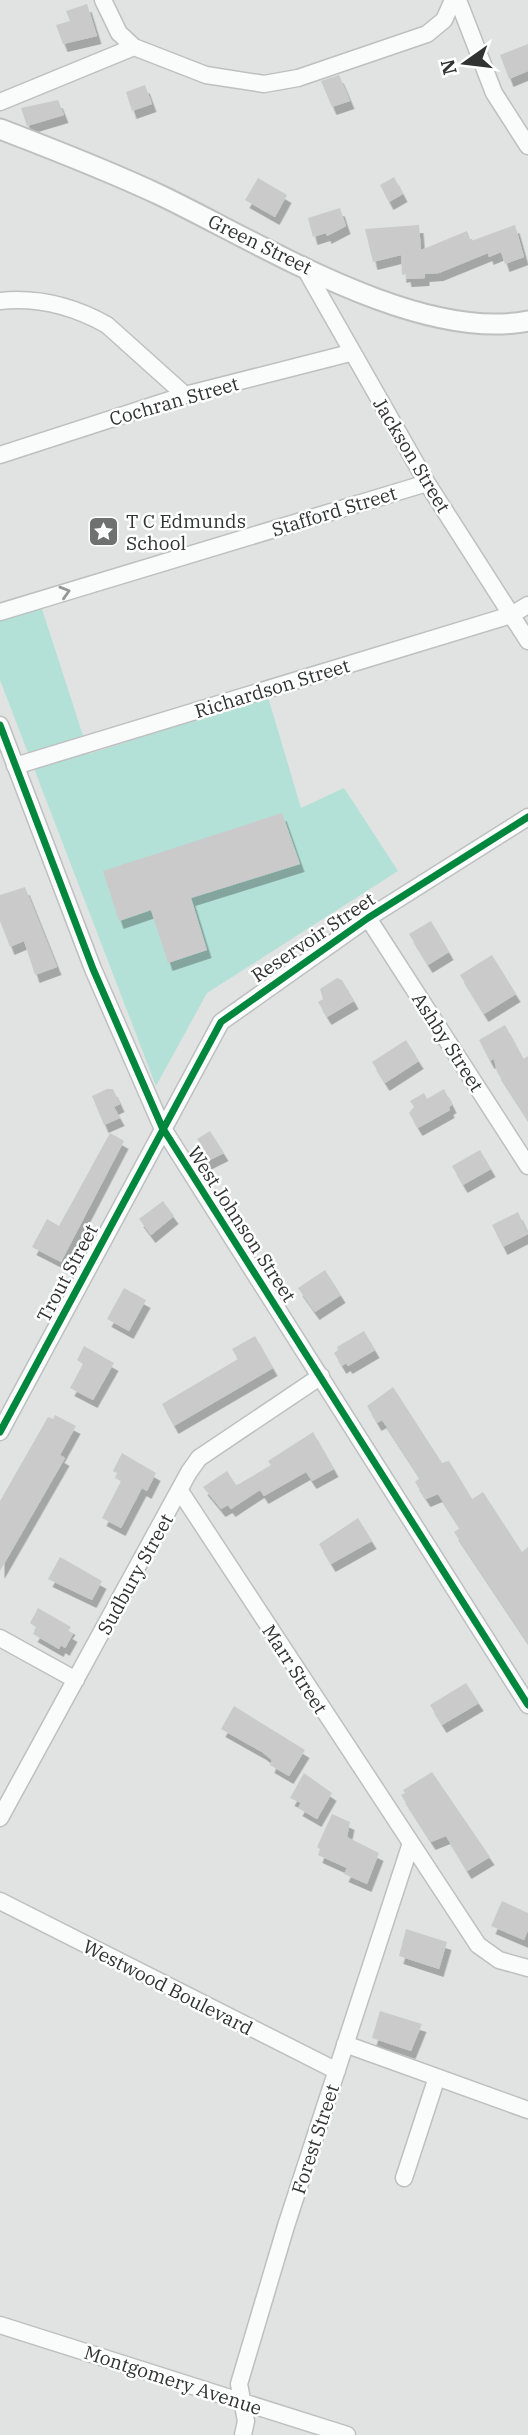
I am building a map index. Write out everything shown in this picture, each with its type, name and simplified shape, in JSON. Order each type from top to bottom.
[{"type":"street","points":[[103,0],[119,33],[134,47],[215,77],[258,84],[277,83],[427,34],[444,20],[455,0]]},
{"type":"street","points":[[455,0],[495,93],[528,146]]},
{"type":"street","points":[[0,102],[134,47]]},
{"type":"street","name":"Green Street","points":[[0,129],[128,180],[303,265],[391,304],[427,315],[486,324],[528,321]]},
{"type":"street","name":"Jackson Street","points":[[303,265],[427,483],[528,641]]},
{"type":"street","points":[[0,302],[41,301],[93,317],[107,325],[185,395]]},
{"type":"street","name":"Cochran Street","points":[[0,455],[185,395],[351,353]]},
{"type":"street","name":"Stafford Street","points":[[0,612],[427,483]]},
{"type":"street","name":"Richardson Street","points":[[15,766],[511,615],[528,605]]},
{"type":"street","name":"West Johnson Street","points":[[0,725],[93,969],[162,1127],[528,1705]]},
{"type":"street","name":"Reservoir Street","points":[[162,1127],[221,1022],[368,918],[528,817]]},
{"type":"street","name":"Ashby Street","points":[[368,918],[528,1166]]},
{"type":"street","name":"Trout Street","points":[[0,1432],[162,1127]]},
{"type":"street","name":"Sudbury Street","points":[[0,1818],[200,1458],[321,1376]]},
{"type":"street","name":"Marr Street","points":[[180,1491],[410,1846],[478,1945],[499,1960],[528,1968]]},
{"type":"street","points":[[0,1638],[76,1680]]},
{"type":"street","name":"Forest Street","points":[[243,2435],[246,2421],[239,2384],[410,1846]]},
{"type":"street","name":"Westwood Boulevard","points":[[0,1901],[337,2071]]},
{"type":"street","points":[[345,2044],[528,2110]]},
{"type":"street","points":[[404,2178],[437,2077]]},
{"type":"street","name":"Montgomery Avenue","points":[[0,2325],[347,2435]]},
{"type":"green space","points":[[41,606],[89,754],[268,697],[301,808],[344,788],[398,871],[207,993],[156,1086],[0,680],[0,618]]},
{"type":"building","points":[[87,4],[97,36],[63,44],[56,25],[70,21],[66,11]]},
{"type":"building","points":[[528,44],[528,71],[509,79],[500,55]]},
{"type":"building","points":[[339,75],[350,101],[332,107],[321,81]]},
{"type":"building","points":[[145,85],[152,104],[132,111],[126,92]]},
{"type":"building","points":[[58,100],[64,115],[27,126],[21,108]]},
{"type":"building","points":[[394,177],[403,194],[389,202],[380,185]]},
{"type":"building","points":[[258,178],[287,195],[275,217],[245,200]]},
{"type":"building","points":[[340,208],[346,226],[327,236],[326,233],[313,237],[308,218]]},
{"type":"building","points":[[419,225],[421,250],[467,231],[471,241],[515,225],[524,257],[505,264],[501,252],[489,257],[488,253],[439,273],[425,274],[425,278],[407,279],[406,274],[402,275],[401,255],[373,262],[365,229]]},
{"type":"building","points":[[282,813],[300,864],[191,898],[207,950],[168,963],[151,910],[119,921],[103,871]]},
{"type":"building","points":[[25,887],[57,967],[35,975],[24,941],[10,947],[0,921],[0,895]]},
{"type":"building","points":[[431,921],[449,952],[428,965],[409,934]]},
{"type":"building","points":[[492,955],[516,994],[484,1014],[460,975]]},
{"type":"building","points":[[337,978],[342,980],[354,1001],[327,1017],[318,1002],[323,999],[320,989]]},
{"type":"building","points":[[505,1025],[523,1059],[528,1056],[528,1120],[497,1072],[494,1059],[490,1061],[479,1040]]},
{"type":"building","points":[[406,1040],[419,1061],[385,1083],[372,1062]]},
{"type":"building","points":[[113,1089],[120,1104],[114,1107],[120,1118],[104,1125],[92,1096]]},
{"type":"building","points":[[444,1089],[452,1105],[450,1110],[418,1128],[409,1113],[414,1107],[410,1101],[424,1093],[427,1099]]},
{"type":"building","points":[[210,1131],[224,1153],[206,1162],[197,1148],[201,1145],[197,1139]]},
{"type":"building","points":[[110,1133],[124,1141],[61,1262],[32,1247],[47,1219],[59,1226]]},
{"type":"building","points":[[480,1150],[491,1169],[463,1185],[452,1166]]},
{"type":"building","points":[[163,1201],[174,1216],[151,1235],[139,1219]]},
{"type":"building","points":[[518,1212],[528,1234],[503,1247],[492,1225]]},
{"type":"building","points":[[325,1270],[341,1295],[315,1312],[298,1288]]},
{"type":"building","points":[[124,1288],[146,1300],[129,1331],[107,1319]]},
{"type":"building","points":[[364,1331],[375,1350],[348,1366],[346,1363],[342,1366],[334,1353],[338,1350],[337,1347]]},
{"type":"building","points":[[255,1336],[273,1368],[174,1426],[162,1404],[238,1359],[232,1349]]},
{"type":"building","points":[[84,1346],[114,1363],[93,1400],[70,1388],[83,1364],[77,1360]]},
{"type":"building","points":[[393,1387],[442,1463],[449,1461],[472,1499],[483,1492],[522,1552],[528,1547],[528,1643],[454,1532],[460,1528],[438,1494],[426,1499],[415,1482],[420,1478],[382,1420],[377,1423],[367,1406]]},
{"type":"building","points":[[55,1415],[76,1426],[60,1455],[65,1458],[0,1571],[0,1501],[48,1417],[53,1419]]},
{"type":"building","points":[[313,1432],[334,1469],[312,1481],[306,1472],[264,1496],[260,1490],[231,1509],[228,1505],[221,1509],[203,1487],[227,1471],[236,1485],[239,1484],[271,1465],[268,1461]]},
{"type":"building","points":[[122,1453],[156,1473],[147,1491],[142,1488],[121,1528],[102,1518],[121,1481],[115,1478],[117,1473],[113,1471]]},
{"type":"building","points":[[358,1518],[372,1541],[331,1564],[319,1544]]},
{"type":"building","points":[[60,1557],[102,1581],[92,1600],[48,1579]]},
{"type":"building","points":[[38,1608],[71,1627],[68,1631],[73,1634],[65,1648],[61,1645],[59,1649],[33,1634],[37,1628],[30,1623]]},
{"type":"building","points":[[466,1683],[479,1703],[442,1725],[430,1705]]},
{"type":"building","points":[[234,1706],[305,1750],[289,1776],[270,1765],[272,1760],[262,1752],[221,1729]]},
{"type":"building","points":[[432,1772],[490,1857],[467,1871],[446,1836],[431,1842],[401,1795],[405,1793],[403,1790]]},
{"type":"building","points":[[304,1773],[332,1793],[317,1819],[298,1808],[301,1803],[290,1798]]},
{"type":"building","points":[[332,1814],[350,1822],[347,1837],[379,1853],[367,1884],[344,1874],[347,1868],[318,1855],[320,1849],[317,1847]]},
{"type":"building","points":[[502,1901],[528,1913],[528,1930],[524,1940],[491,1926]]},
{"type":"building","points":[[406,1929],[447,1942],[439,1969],[399,1956]]},
{"type":"building","points":[[380,2011],[422,2024],[411,2051],[372,2038]]},
{"type":"cycle path","points":[[0,725],[93,969],[162,1127],[528,1705]]},
{"type":"cycle path","points":[[0,1432],[221,1022],[368,918],[528,817]]},
{"type":"place","name":"T C Edmunds School","points":[[103,532]]}]
